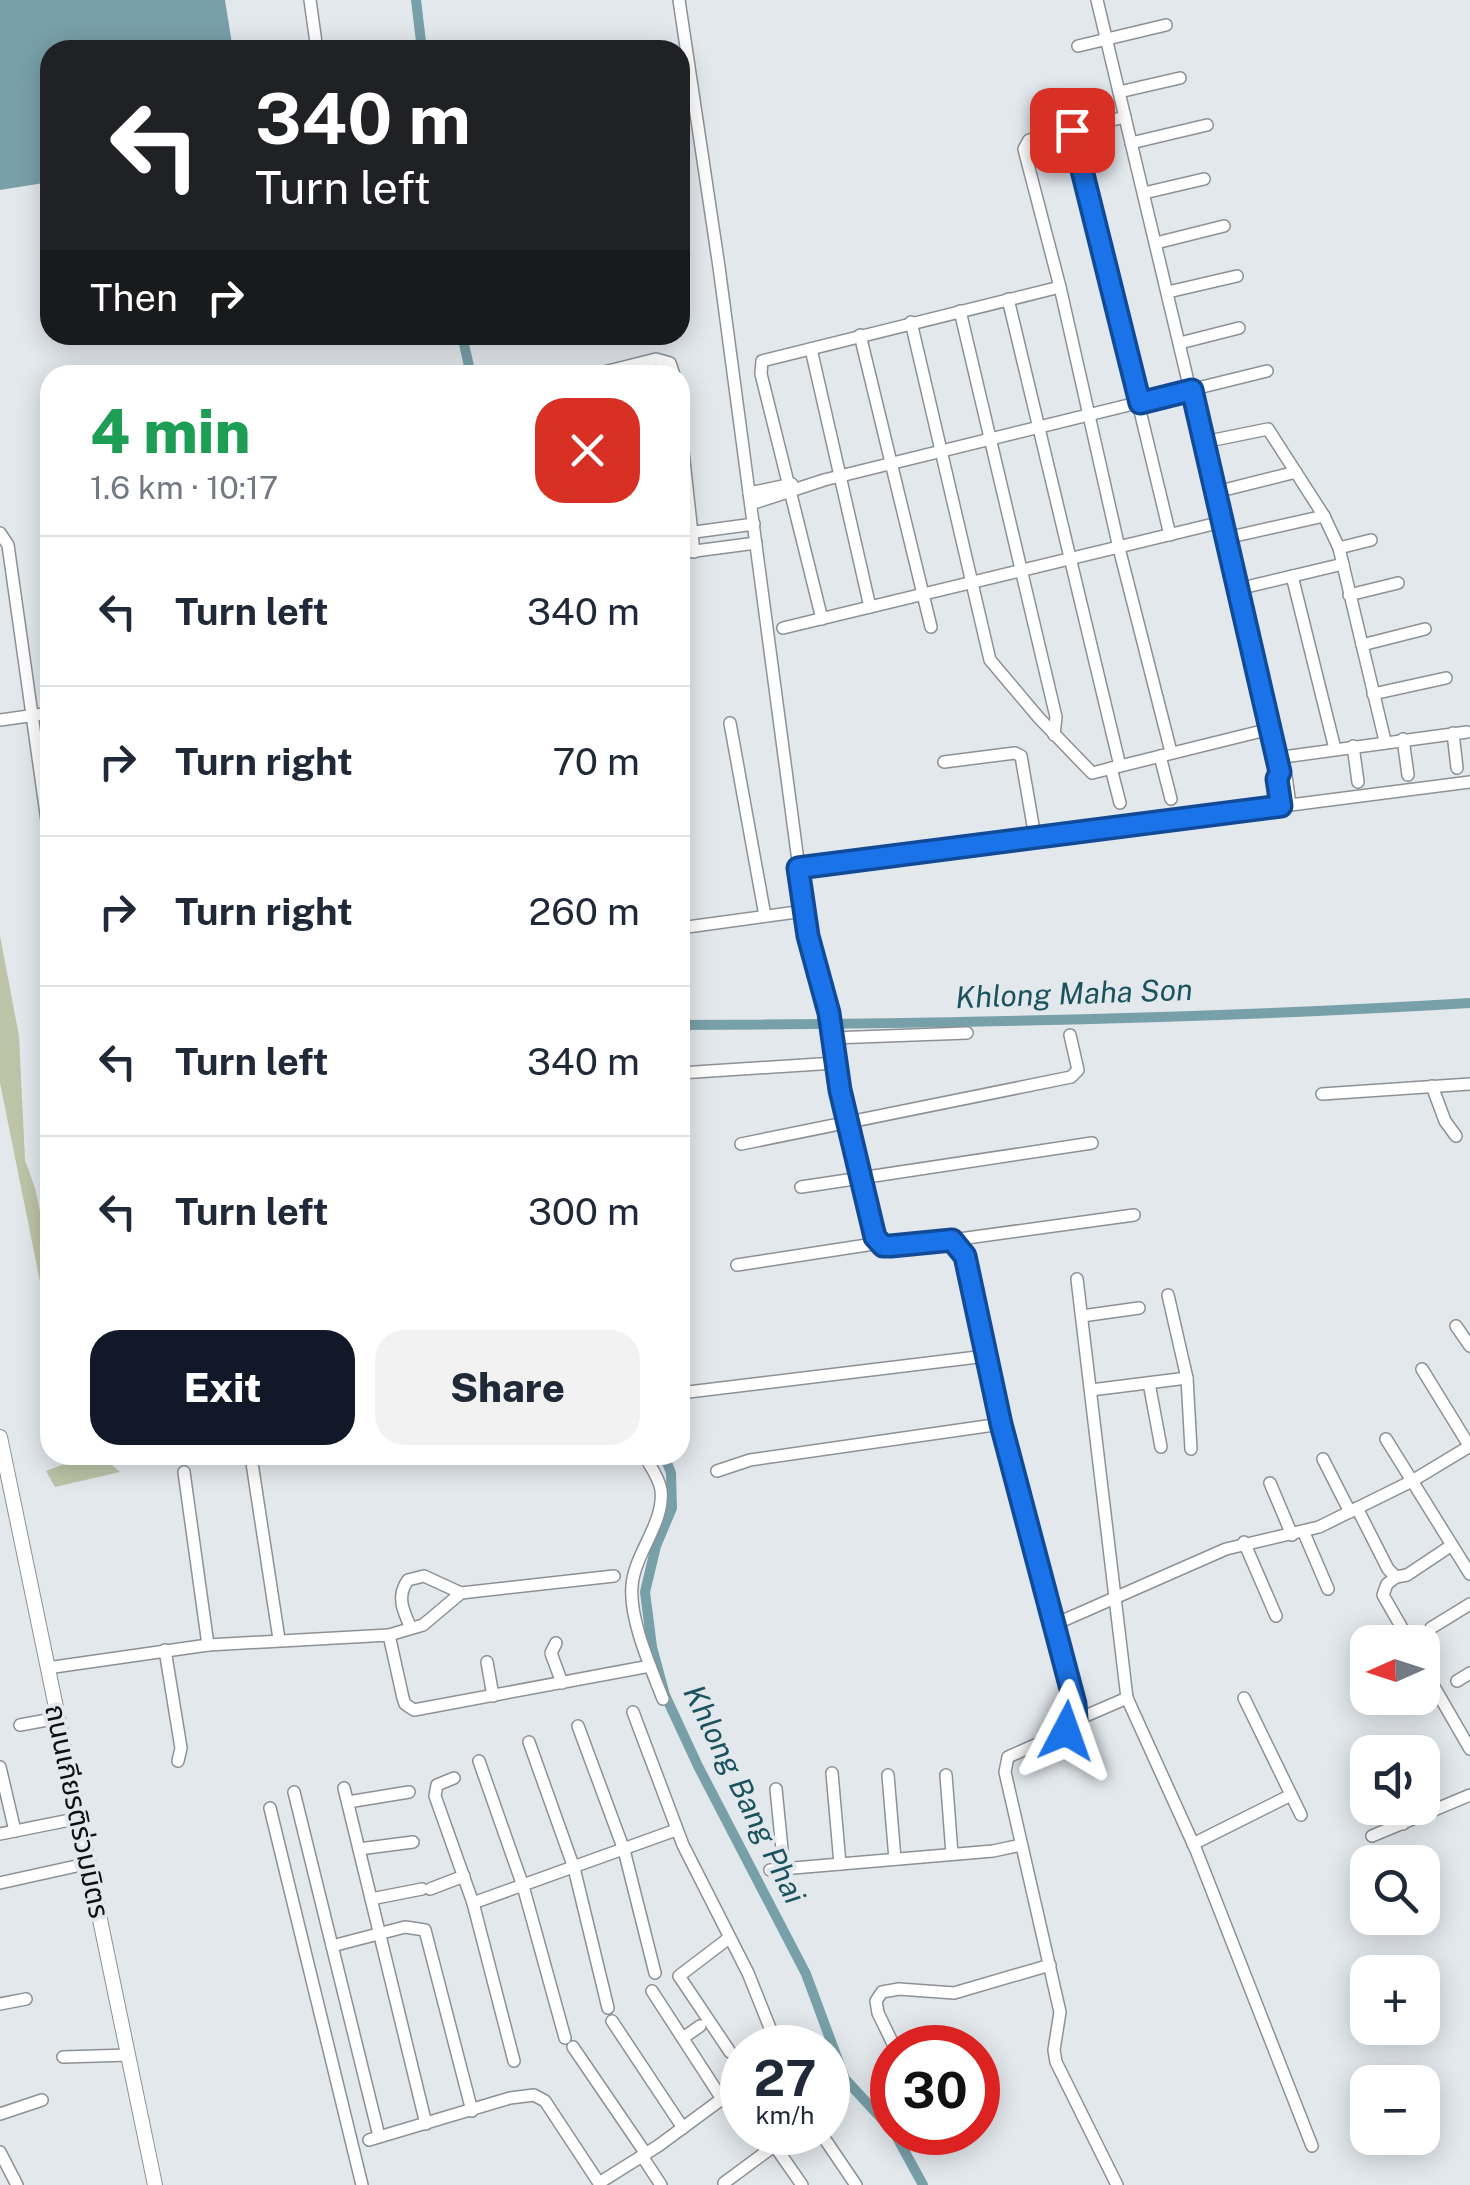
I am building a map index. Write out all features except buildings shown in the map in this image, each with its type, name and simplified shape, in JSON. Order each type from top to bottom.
[{"type":"street","points":[[310,0],[316,40]]},
{"type":"street","points":[[679,0],[685,40]]},
{"type":"street","points":[[1097,0],[1216,492],[1280,772],[1277,779],[1286,805]]},
{"type":"street","points":[[1078,46],[1166,25]]},
{"type":"street","points":[[690,77],[804,911],[813,961],[829,1013],[835,1062],[860,1177],[873,1231],[880,1243]]},
{"type":"street","points":[[1119,92],[1180,78]]},
{"type":"street","points":[[1125,116],[1029,140],[1024,148],[1060,286],[1166,754],[1171,799]]},
{"type":"street","points":[[1131,143],[1206,125]]},
{"type":"street","points":[[1072,130],[1170,535]]},
{"type":"street","points":[[1144,194],[1204,178]]},
{"type":"street","points":[[1156,242],[1224,226]]},
{"type":"street","points":[[1168,292],[1236,276]]},
{"type":"street","points":[[822,620],[760,364],[1060,286]]},
{"type":"street","points":[[1008,300],[1116,767],[1120,803]]},
{"type":"street","points":[[960,311],[1056,717],[1054,735]]},
{"type":"street","points":[[910,322],[990,660],[1054,735],[1086,771],[1095,772],[1270,729]]},
{"type":"street","points":[[1180,343],[1239,328]]},
{"type":"street","points":[[860,335],[931,627]]},
{"type":"street","points":[[810,349],[870,607]]},
{"type":"street","points":[[634,365],[656,359],[671,365]]},
{"type":"street","points":[[750,498],[1267,370]]},
{"type":"street","points":[[1204,442],[1268,429],[1324,516],[1339,548],[1384,742]]},
{"type":"street","points":[[1216,492],[1296,472]]},
{"type":"street","points":[[1226,538],[1324,516]]},
{"type":"street","points":[[783,628],[1222,522]]},
{"type":"street","points":[[690,532],[754,524]]},
{"type":"street","points":[[0,533],[8,545],[40,776]]},
{"type":"street","points":[[1339,548],[1371,540]]},
{"type":"street","points":[[690,542],[694,552]]},
{"type":"street","points":[[690,553],[756,543]]},
{"type":"street","points":[[1238,589],[1343,564]]},
{"type":"street","points":[[1292,576],[1335,749]]},
{"type":"street","points":[[1350,595],[1398,584]]},
{"type":"street","points":[[1362,645],[1425,629]]},
{"type":"street","points":[[1373,694],[1446,678]]},
{"type":"street","points":[[0,720],[40,715]]},
{"type":"street","points":[[730,723],[765,916]]},
{"type":"street","points":[[1276,758],[1467,732]]},
{"type":"street","points":[[1453,734],[1457,768]]},
{"type":"street","points":[[1404,739],[1408,775]]},
{"type":"street","points":[[1352,746],[1358,782]]},
{"type":"street","points":[[944,762],[1015,753],[1021,756],[1036,836]]},
{"type":"street","points":[[798,868],[1470,782]]},
{"type":"street","points":[[690,927],[804,911]]},
{"type":"street","points":[[831,1033],[967,1033]]},
{"type":"street","points":[[741,1144],[1071,1077],[1078,1070],[1070,1035]]},
{"type":"street","points":[[690,1072],[835,1062]]},
{"type":"street","points":[[1322,1094],[1470,1084]]},
{"type":"street","points":[[1432,1086],[1445,1121],[1456,1136]]},
{"type":"street","points":[[802,1187],[1092,1143]]},
{"type":"street","points":[[737,1265],[880,1243],[891,1246],[952,1240],[1134,1215]]},
{"type":"street","points":[[952,1240],[965,1256],[1001,1424],[1076,1720]]},
{"type":"street","points":[[1077,1279],[1127,1698],[1193,1844],[1312,2146]]},
{"type":"street","points":[[1168,1295],[1187,1378],[1191,1450]]},
{"type":"street","points":[[1082,1316],[1139,1308]]},
{"type":"street","points":[[1456,1326],[1470,1346]]},
{"type":"street","points":[[690,1392],[986,1356]]},
{"type":"street","points":[[1053,1625],[1244,1542],[1298,1534],[1354,1510],[1470,1446],[1422,1369]]},
{"type":"street","points":[[1091,1390],[1187,1378]]},
{"type":"street","points":[[1149,1383],[1160,1447]]},
{"type":"street","points":[[716,1471],[770,1457],[1001,1424]]},
{"type":"street","name":"ถนนเกียรติร่วมมิตร","points":[[0,1437],[155,2185]]},
{"type":"street","points":[[1386,1439],[1470,1574]]},
{"type":"street","points":[[1323,1459],[1396,1577]]},
{"type":"street","points":[[252,1465],[279,1639]]},
{"type":"street","points":[[650,1465],[661,1496],[631,1588],[650,1666],[663,1698]]},
{"type":"street","points":[[184,1472],[208,1644]]},
{"type":"street","points":[[1270,1483],[1328,1589]]},
{"type":"street","points":[[1244,1542],[1276,1616]]},
{"type":"street","points":[[1401,1625],[1384,1595],[1387,1584],[1452,1545]]},
{"type":"street","points":[[411,1628],[401,1604],[408,1580],[424,1576],[461,1593],[614,1576]]},
{"type":"street","points":[[47,1668],[208,1644],[388,1634],[433,1619],[461,1593]]},
{"type":"street","points":[[1436,1625],[1470,1604]]},
{"type":"street","points":[[388,1634],[403,1698],[410,1708],[423,1710],[650,1666]]},
{"type":"street","points":[[556,1643],[551,1654],[562,1683]]},
{"type":"street","points":[[164,1650],[182,1748],[178,1761]]},
{"type":"street","points":[[487,1662],[493,1696]]},
{"type":"street","points":[[1458,1680],[1470,1672]]},
{"type":"street","points":[[1117,2185],[1057,2068],[1054,2050],[1060,2012],[1005,1772],[1006,1760],[1014,1752],[1066,1731],[1076,1720],[1127,1698]]},
{"type":"street","points":[[1244,1698],[1301,1816]]},
{"type":"street","points":[[1440,1698],[1470,1750]]},
{"type":"street","points":[[633,1712],[676,1830],[769,2025]]},
{"type":"street","points":[[20,1725],[58,1718]]},
{"type":"street","points":[[578,1726],[624,1850],[655,1973]]},
{"type":"street","points":[[528,1742],[574,1868],[610,2014],[682,2128]]},
{"type":"street","points":[[479,1761],[523,1886],[569,2043],[661,2185]]},
{"type":"street","points":[[0,1766],[15,1831]]},
{"type":"street","points":[[832,1773],[840,1864]]},
{"type":"street","points":[[946,1775],[952,1854]]},
{"type":"street","points":[[888,1776],[895,1859]]},
{"type":"street","points":[[454,1778],[437,1784],[434,1796],[473,1903],[514,2062]]},
{"type":"street","points":[[344,1788],[426,2124]]},
{"type":"street","points":[[776,1788],[777,1869],[1021,1845]]},
{"type":"street","points":[[294,1792],[374,2138],[526,2094],[540,2097],[600,2184],[720,2100]]},
{"type":"street","points":[[348,1802],[409,1792]]},
{"type":"street","points":[[1193,1844],[1291,1795]]},
{"type":"street","points":[[1440,1808],[1470,1795]]},
{"type":"street","points":[[270,1808],[362,2185]]},
{"type":"street","points":[[0,1834],[80,1818]]},
{"type":"street","points":[[1372,1836],[1400,1825]]},
{"type":"street","points":[[473,1903],[676,1830]]},
{"type":"street","points":[[359,1849],[413,1842]]},
{"type":"street","points":[[0,1883],[90,1863]]},
{"type":"street","points":[[371,1899],[426,1889],[464,1876]]},
{"type":"street","points":[[332,1946],[379,1933],[416,1927],[425,1930],[472,2111]]},
{"type":"street","points":[[720,2037],[679,1976],[729,1938]]},
{"type":"street","points":[[884,2025],[878,2012],[878,1996],[882,1992],[900,1989],[954,1993],[1050,1965]]},
{"type":"street","points":[[652,1991],[720,2096]]},
{"type":"street","points":[[0,2004],[26,1999]]},
{"type":"street","points":[[682,2038],[700,2026]]},
{"type":"street","points":[[62,2056],[129,2055]]},
{"type":"street","points":[[0,2114],[42,2100]]},
{"type":"street","points":[[0,2152],[17,2185]]},
{"type":"street","points":[[724,2183],[762,2155]]},
{"type":"street","points":[[780,2155],[802,2185]]},
{"type":"street","points":[[836,2155],[856,2185]]},
{"type":"green space","points":[[0,936],[19,1036],[25,1160],[40,1211],[40,1281],[0,1083]]},
{"type":"green space","points":[[62,1465],[112,1465],[120,1472],[55,1487],[46,1471]]},
{"type":"water","points":[[0,0],[225,0],[231,40],[40,40],[40,184],[0,190]]},
{"type":"waterway","name":"Khlong Bang Phai","points":[[416,0],[421,40]]},
{"type":"waterway","name":"Khlong Bang Phai","points":[[464,345],[469,365]]},
{"type":"waterway","name":"Khlong Maha Son","points":[[690,1025],[1075,1020],[1470,1003]]},
{"type":"waterway","name":"Khlong Bang Phai","points":[[668,1465],[672,1508],[656,1546],[645,1592],[652,1647],[665,1695],[806,1974],[845,2079],[870,2106]]},
{"type":"waterway","name":"Khlong Bang Phai","points":[[907,2155],[923,2185]]},
{"type":"route","points":[[1066,1731],[1074,1725],[1077,1713],[1001,1424],[965,1256],[952,1240],[883,1246],[875,1237],[840,1090],[829,1013],[808,936],[798,868],[1281,806],[1277,779],[1280,772],[1192,390],[1140,403],[1072,130]]}]
